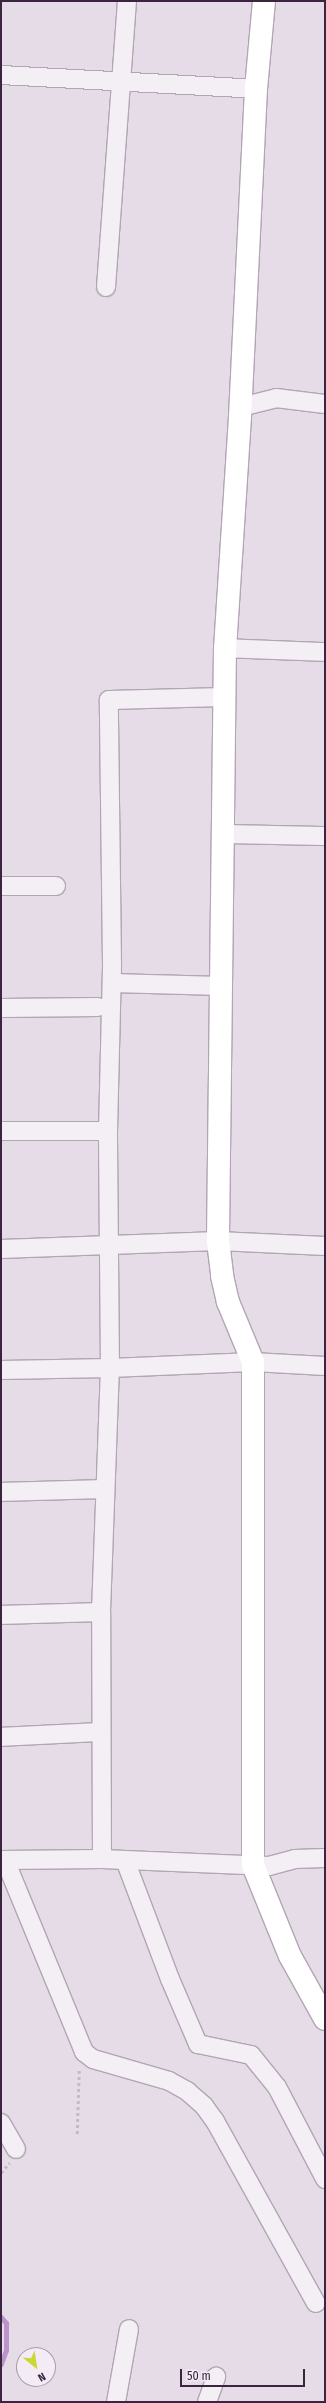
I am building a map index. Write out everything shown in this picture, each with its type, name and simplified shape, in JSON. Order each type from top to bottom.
[{"type":"main road","points":[[264,1],[256,89],[241,407],[225,648],[218,1241],[222,1276],[228,1302],[253,1362],[253,1865],[290,1956],[325,2019]]},
{"type":"street","points":[[106,287],[127,1]]},
{"type":"street","points":[[1,75],[256,89]]},
{"type":"street","points":[[241,407],[276,398],[325,404]]},
{"type":"street","points":[[225,648],[325,652]]},
{"type":"street","points":[[102,1859],[100,1612],[110,1368],[108,1131],[112,983],[108,700],[224,697]]},
{"type":"street","points":[[223,834],[325,836]]},
{"type":"street","points":[[1,886],[56,886]]},
{"type":"street","points":[[112,983],[221,986]]},
{"type":"street","points":[[1,1008],[98,1007]]},
{"type":"street","points":[[1,1131],[108,1131]]},
{"type":"street","points":[[1,1249],[218,1241],[325,1246]]},
{"type":"street","points":[[1,1370],[110,1368],[253,1362],[325,1366]]},
{"type":"street","points":[[1,1492],[105,1489]]},
{"type":"street","points":[[1,1614],[100,1612]]},
{"type":"street","points":[[1,1737],[100,1732]]},
{"type":"street","points":[[316,2303],[215,2121],[204,2106],[187,2090],[169,2080],[100,2061],[84,2052],[3,1860],[102,1859],[269,1866],[295,1859],[325,1858]]},
{"type":"street","points":[[125,1860],[170,1979],[198,2044],[251,2055],[278,2087],[325,2179]]},
{"type":"street","points":[[1,2123],[16,2149]]},
{"type":"street","points":[[116,2402],[129,2329]]},
{"type":"street","points":[[207,2402],[216,2377]]},
{"type":"path","points":[[77,2134],[78,2074],[84,2052]]},
{"type":"waterway","points":[[1,2317],[6,2323],[6,2350],[1,2364]]}]
